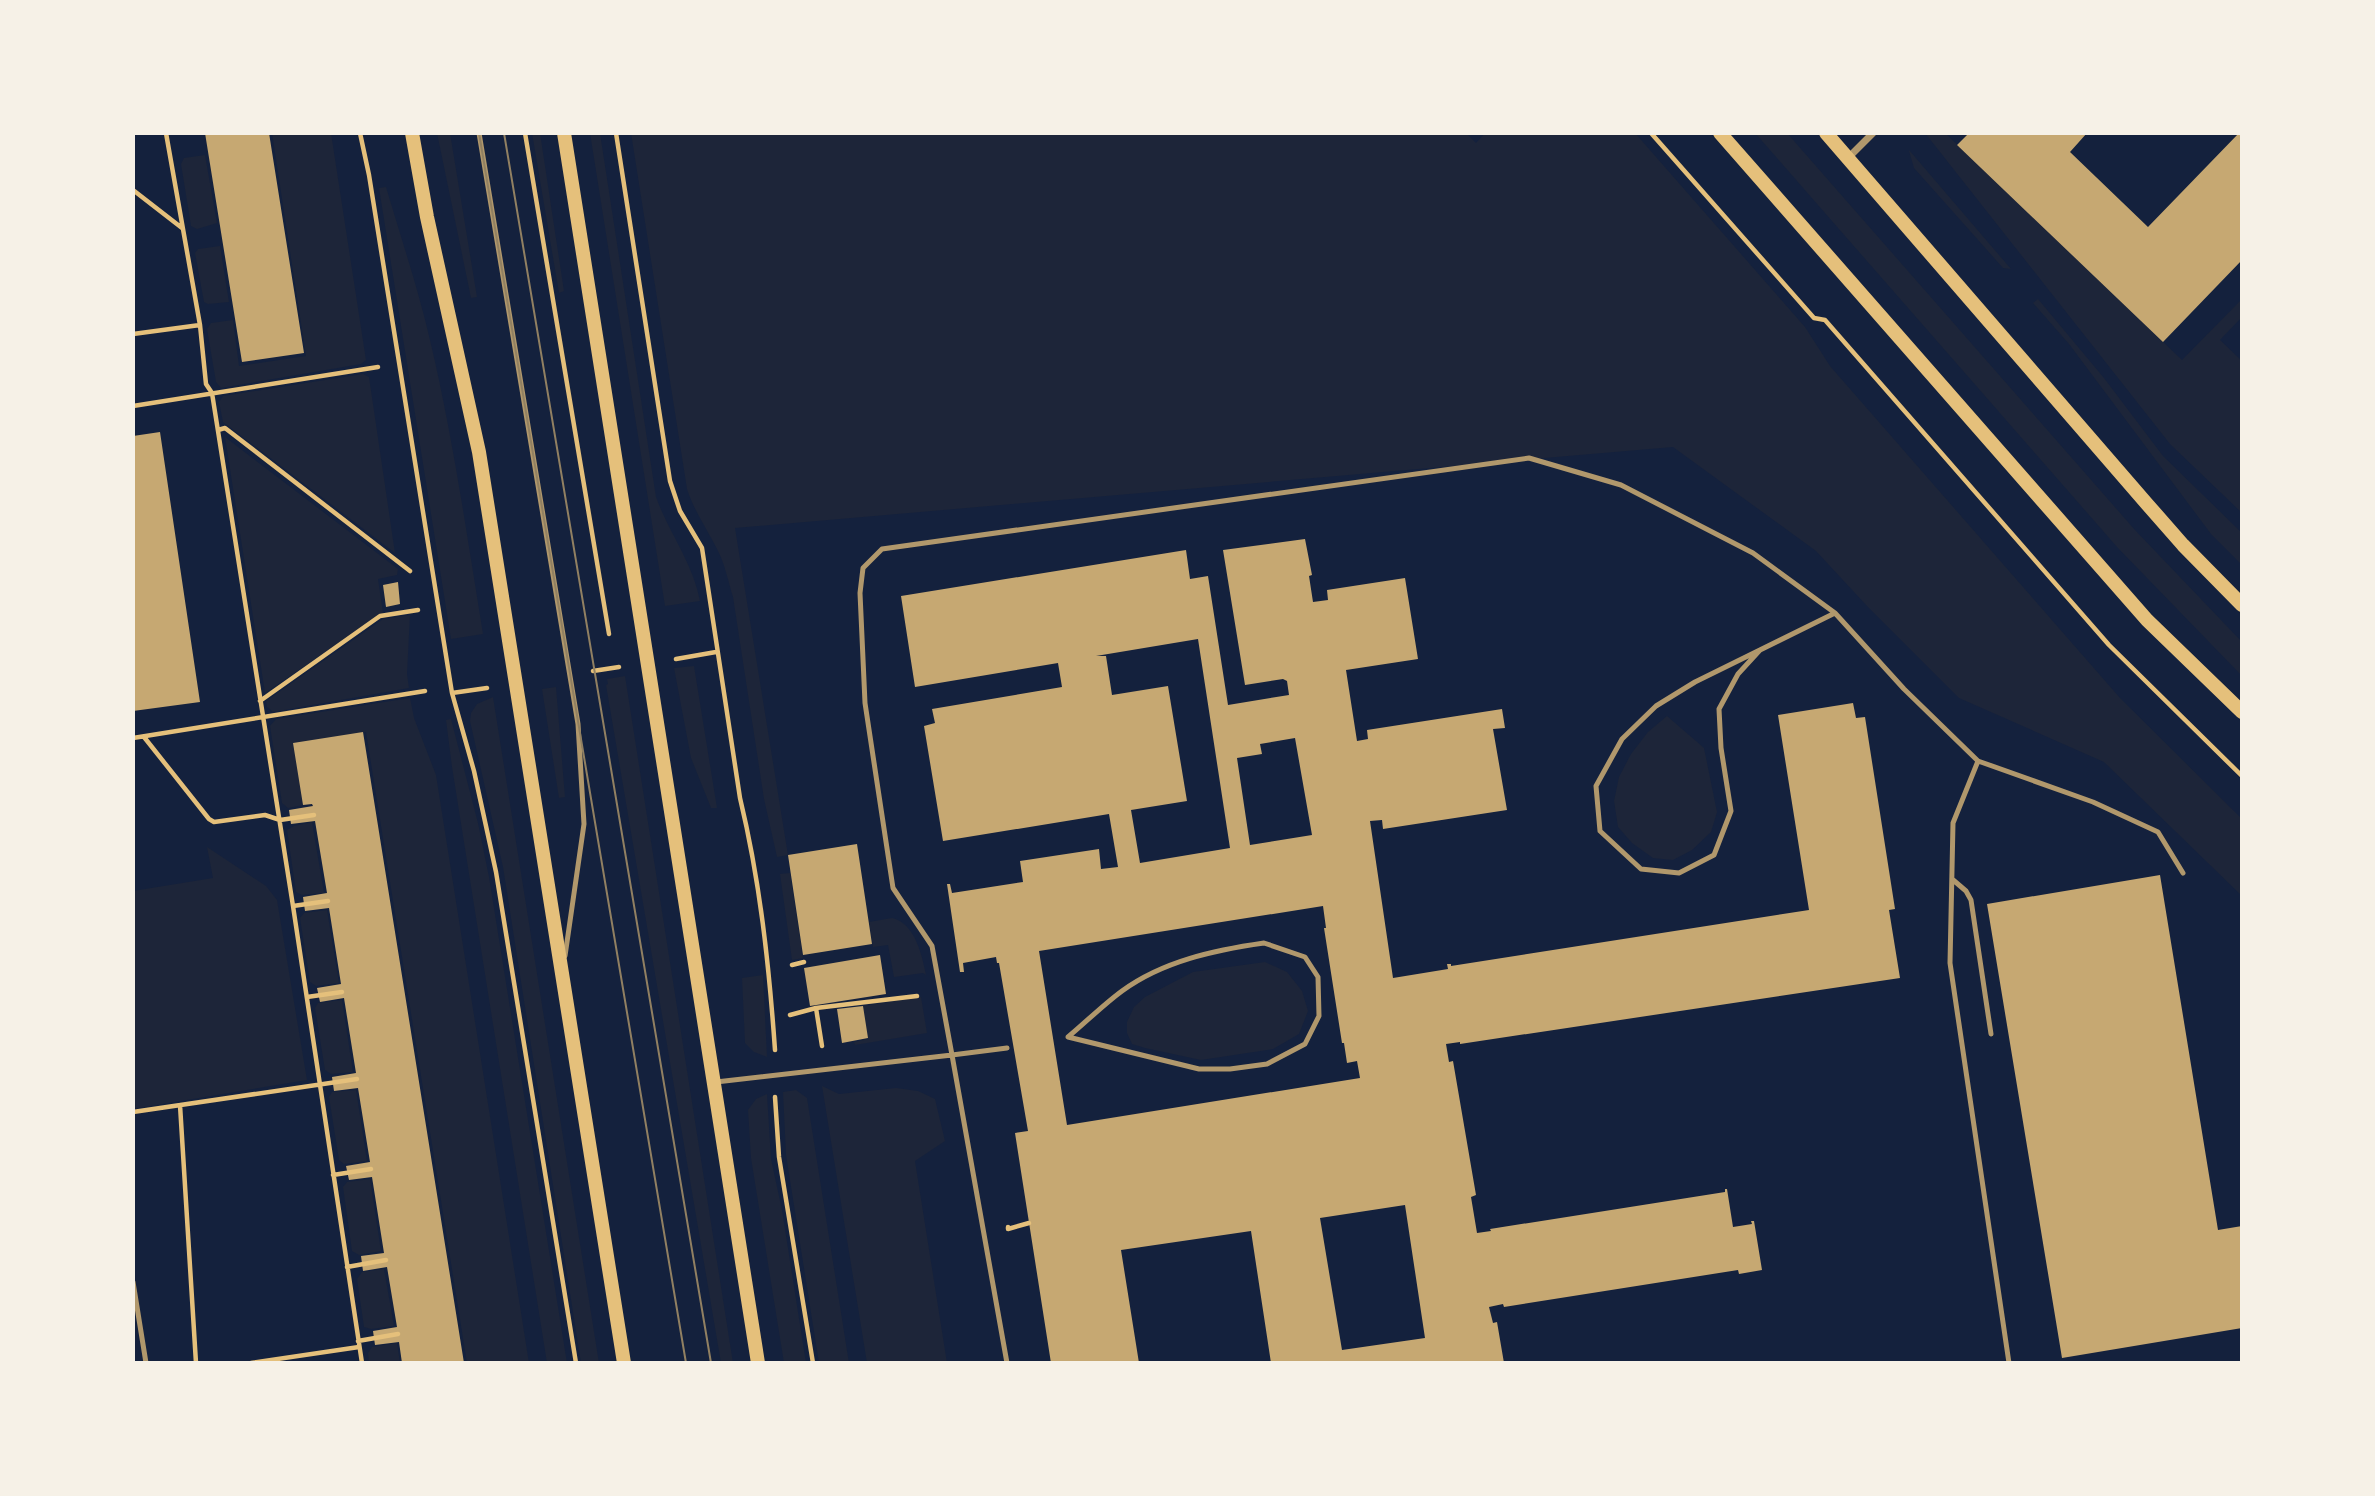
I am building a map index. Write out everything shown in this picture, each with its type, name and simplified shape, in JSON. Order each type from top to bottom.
[{"type":"main road","points":[[412,133],[427,217],[478,452],[624,1363]]},
{"type":"main road","points":[[564,133],[758,1363]]},
{"type":"main road","points":[[1720,133],[2147,620],[2242,712]]},
{"type":"main road","points":[[1826,133],[2147,505],[2242,605]]},
{"type":"street","points":[[1849,158],[1873,133]]},
{"type":"lane","points":[[479,133],[578,724],[584,824],[562,976]]},
{"type":"lane","points":[[1007,1363],[932,946],[892,888],[865,703],[863,568],[883,549],[1529,457],[1621,485],[1753,553],[1835,613],[1903,689],[1978,761],[2093,802],[2158,832],[2183,873]]},
{"type":"lane","points":[[1760,650],[1738,674],[1719,709],[1721,748],[1731,811],[1714,855],[1679,873],[1641,869],[1600,831],[1596,786],[1622,739],[1656,706],[1695,682],[1835,613]]},
{"type":"lane","points":[[1978,761],[1953,823],[1950,963],[2010,1363]]},
{"type":"lane","points":[[1952,879],[1966,891],[1971,900],[1991,1034]]},
{"type":"lane","points":[[1264,943],[1305,957],[1318,977],[1319,1016],[1305,1044],[1267,1064],[1230,1069],[1199,1069],[1068,1037],[1123,990],[1171,964],[1226,948],[1264,943]]},
{"type":"lane","points":[[714,1082],[1007,1048]]},
{"type":"lane","points":[[133,1282],[146,1363]]},
{"type":"path","points":[[166,133],[200,325],[206,384],[212,393],[218,430],[362,1363]]},
{"type":"path","points":[[360,133],[452,693],[474,771],[496,872],[576,1363]]},
{"type":"path","points":[[525,133],[609,634]]},
{"type":"path","points":[[616,133],[670,481],[680,511],[702,548],[716,652],[769,965],[775,1057]]},
{"type":"path","points":[[1651,133],[1814,318],[1825,320],[2109,645],[2242,776]]},
{"type":"path","points":[[133,190],[183,228]]},
{"type":"path","points":[[133,334],[200,325]]},
{"type":"path","points":[[133,406],[378,367]]},
{"type":"path","points":[[218,430],[225,428],[410,571]]},
{"type":"path","points":[[259,702],[380,616],[418,610]]},
{"type":"path","points":[[669,660],[716,652]]},
{"type":"path","points":[[452,693],[496,687]]},
{"type":"path","points":[[133,738],[425,691]]},
{"type":"path","points":[[144,737],[214,822],[265,815],[280,820],[314,815]]},
{"type":"path","points":[[293,906],[328,901]]},
{"type":"path","points":[[792,965],[804,962]]},
{"type":"path","points":[[307,998],[342,992]]},
{"type":"path","points":[[816,1008],[826,1069]]},
{"type":"path","points":[[133,1112],[357,1079]]},
{"type":"path","points":[[775,1093],[779,1157],[813,1363]]},
{"type":"path","points":[[180,1105],[196,1363]]},
{"type":"path","points":[[334,1175],[371,1169]]},
{"type":"path","points":[[347,1267],[386,1260]]},
{"type":"path","points":[[251,1363],[359,1344],[398,1334]]},
{"type":"shaded area","points":[[272,133],[331,133],[366,360],[361,364],[221,388],[216,382],[207,329],[211,323],[233,320],[239,366],[306,356]]},
{"type":"shaded area","points":[[437,133],[450,133],[477,297],[471,298]]},
{"type":"shaded area","points":[[532,133],[540,133],[564,291],[559,293]]},
{"type":"shaded area","points":[[590,133],[600,133],[656,497],[692,574],[700,601],[665,606]]},
{"type":"shaded area","points":[[631,133],[1466,133],[1476,143],[1485,133],[1635,133],[1805,327],[1830,366],[2120,698],[2242,819],[2242,896],[2104,762],[1959,698],[1816,551],[1673,447],[735,528],[788,855],[777,857],[764,799],[733,597],[720,555],[687,489]]},
{"type":"shaded area","points":[[1755,133],[1787,133],[2135,530],[2242,642],[2242,676],[2117,547]]},
{"type":"shaded area","points":[[1925,133],[1945,133],[2182,360],[2242,299],[2242,317],[2220,340],[2242,361],[2242,513],[2170,444]]},
{"type":"shaded area","points":[[1909,150],[2011,269],[2003,268],[1914,168]]},
{"type":"shaded area","points":[[205,155],[217,223],[197,229],[191,226],[181,164],[184,158]]},
{"type":"shaded area","points":[[386,187],[420,301],[438,376],[483,634],[451,639],[379,188]]},
{"type":"shaded area","points":[[220,246],[229,302],[208,304],[204,302],[195,253],[198,249]]},
{"type":"shaded area","points":[[2038,299],[2104,378],[2163,456],[2242,533],[2242,565],[2211,534],[2069,344],[2033,303]]},
{"type":"shaded area","points":[[363,374],[369,377],[395,553],[223,422],[219,402],[223,396]]},
{"type":"shaded area","points":[[225,437],[398,569],[397,575],[378,579],[383,613],[265,693]]},
{"type":"shaded area","points":[[410,615],[407,674],[409,688],[273,712],[267,707],[266,701],[383,619]]},
{"type":"shaded area","points":[[694,666],[717,808],[711,808],[691,758],[674,668]]},
{"type":"shaded area","points":[[625,676],[733,1363],[721,1363],[606,685],[607,679]]},
{"type":"shaded area","points":[[556,687],[565,797],[559,798],[542,689]]},
{"type":"shaded area","points":[[493,697],[599,1363],[581,1363],[503,867],[470,721],[471,713],[477,704]]},
{"type":"shaded area","points":[[410,698],[414,718],[436,775],[529,1363],[467,1363],[366,732],[293,743],[303,805],[288,808],[282,803],[270,726],[276,719]]},
{"type":"shaded area","points":[[1667,716],[1704,748],[1717,812],[1711,832],[1692,850],[1673,860],[1653,858],[1632,843],[1618,827],[1614,801],[1619,777],[1631,754],[1648,732]]},
{"type":"shaded area","points":[[451,719],[489,877],[567,1363],[547,1363],[452,767],[446,720]]},
{"type":"shaded area","points":[[312,822],[324,893],[302,895],[296,892],[287,830]]},
{"type":"shaded area","points":[[207,847],[266,886],[277,900],[307,1080],[133,1109],[133,891],[213,878]]},
{"type":"shaded area","points":[[790,873],[803,958],[792,960],[780,874]]},
{"type":"shaded area","points":[[327,910],[339,983],[316,986],[310,982],[300,918],[304,913]]},
{"type":"shaded area","points":[[892,918],[900,921],[912,933],[920,949],[926,975],[923,973],[894,977],[888,945],[873,947],[869,922]]},
{"type":"shaded area","points":[[1265,962],[1287,972],[1302,991],[1308,1011],[1299,1034],[1273,1049],[1201,1060],[1132,1044],[1127,1033],[1127,1022],[1134,1007],[1145,997],[1193,972]]},
{"type":"shaded area","points":[[763,975],[767,1057],[754,1052],[745,1043],[742,978]]},
{"type":"shaded area","points":[[921,997],[927,1033],[855,1045],[854,1042],[868,1039],[863,1006]]},
{"type":"shaded area","points":[[342,1000],[353,1072],[331,1074],[325,1070],[315,1008],[318,1003]]},
{"type":"shaded area","points":[[822,1086],[839,1094],[896,1088],[918,1091],[935,1099],[945,1141],[915,1161],[947,1363],[867,1363]]},
{"type":"shaded area","points":[[356,1090],[367,1161],[344,1164],[339,1160],[329,1097],[332,1092]]},
{"type":"shaded area","points":[[796,1090],[807,1098],[849,1363],[819,1363],[786,1155],[783,1092]]},
{"type":"shaded area","points":[[767,1094],[771,1159],[782,1210],[806,1363],[784,1363],[751,1158],[748,1110],[756,1099]]},
{"type":"shaded area","points":[[370,1179],[381,1251],[359,1255],[352,1251],[343,1187],[347,1182]]},
{"type":"shaded area","points":[[384,1269],[394,1326],[371,1329],[364,1327],[357,1279],[362,1272]]},
{"type":"shaded area","points":[[397,1343],[400,1363],[369,1363],[368,1353],[372,1347]]},
{"type":"building","points":[[205,133],[269,133],[304,353],[242,362]]},
{"type":"building","points":[[1969,133],[2087,133],[2070,152],[2148,227],[2239,133],[2242,133],[2242,260],[2163,342],[1957,145]]},
{"type":"building","points":[[160,432],[200,702],[133,711],[133,436]]},
{"type":"building","points":[[1305,539],[1312,575],[1309,576],[1313,602],[1328,600],[1327,590],[1405,578],[1418,659],[1346,670],[1357,741],[1368,739],[1367,730],[1502,709],[1505,728],[1493,729],[1507,810],[1383,829],[1382,820],[1370,821],[1393,978],[1448,969],[1447,964],[1451,966],[1809,910],[1778,715],[1853,703],[1856,718],[1865,717],[1895,909],[1889,910],[1900,978],[1446,1044],[1449,1062],[1453,1061],[1476,1195],[1471,1197],[1477,1233],[1725,1192],[1727,1189],[1733,1227],[1752,1224],[1751,1221],[1754,1221],[1762,1270],[1739,1274],[1738,1270],[1504,1307],[1503,1304],[1489,1307],[1493,1323],[1497,1322],[1504,1363],[1271,1363],[1251,1231],[1121,1250],[1139,1363],[1051,1363],[1015,1133],[1028,1131],[999,963],[996,957],[963,963],[964,972],[960,972],[947,884],[950,884],[952,893],[1023,882],[1020,861],[1099,849],[1101,869],[1118,867],[1109,814],[943,841],[924,726],[935,723],[932,709],[1062,687],[1058,663],[915,687],[901,596],[1186,550],[1190,579],[1208,576],[1228,705],[1289,695],[1287,681],[1283,679],[1245,685],[1223,550]],"holes":[[[1198,639],[1230,848],[1140,863],[1131,810],[1187,801],[1168,686],[1112,695],[1106,656],[1096,656]],[[1295,738],[1312,835],[1250,845],[1237,758],[1262,754],[1260,744]],[[1323,906],[1342,1043],[1347,1063],[1357,1061],[1360,1078],[1067,1125],[1039,951]],[[1405,1205],[1425,1338],[1342,1350],[1320,1218]]]},
{"type":"building","points":[[398,582],[400,604],[386,607],[383,585]]},
{"type":"building","points":[[363,732],[464,1363],[402,1363],[399,1342],[375,1345],[373,1331],[397,1327],[387,1267],[363,1271],[361,1256],[384,1253],[372,1177],[349,1180],[346,1166],[370,1162],[358,1088],[334,1091],[332,1077],[356,1073],[344,998],[320,1002],[317,988],[341,984],[329,908],[305,911],[303,897],[327,893],[315,821],[291,824],[289,810],[313,806],[303,805],[293,743]]},
{"type":"building","points":[[857,844],[872,944],[803,955],[788,855]]},
{"type":"building","points":[[2160,875],[2218,1230],[2242,1226],[2242,1328],[2062,1358],[1987,904]]},
{"type":"building","points":[[880,955],[886,994],[810,1006],[804,968]]},
{"type":"building","points":[[863,1006],[868,1038],[842,1043],[837,1009]]},
{"type":"tram line","points":[[479,133],[686,1363]]},
{"type":"tram line","points":[[504,133],[711,1363]]}]
